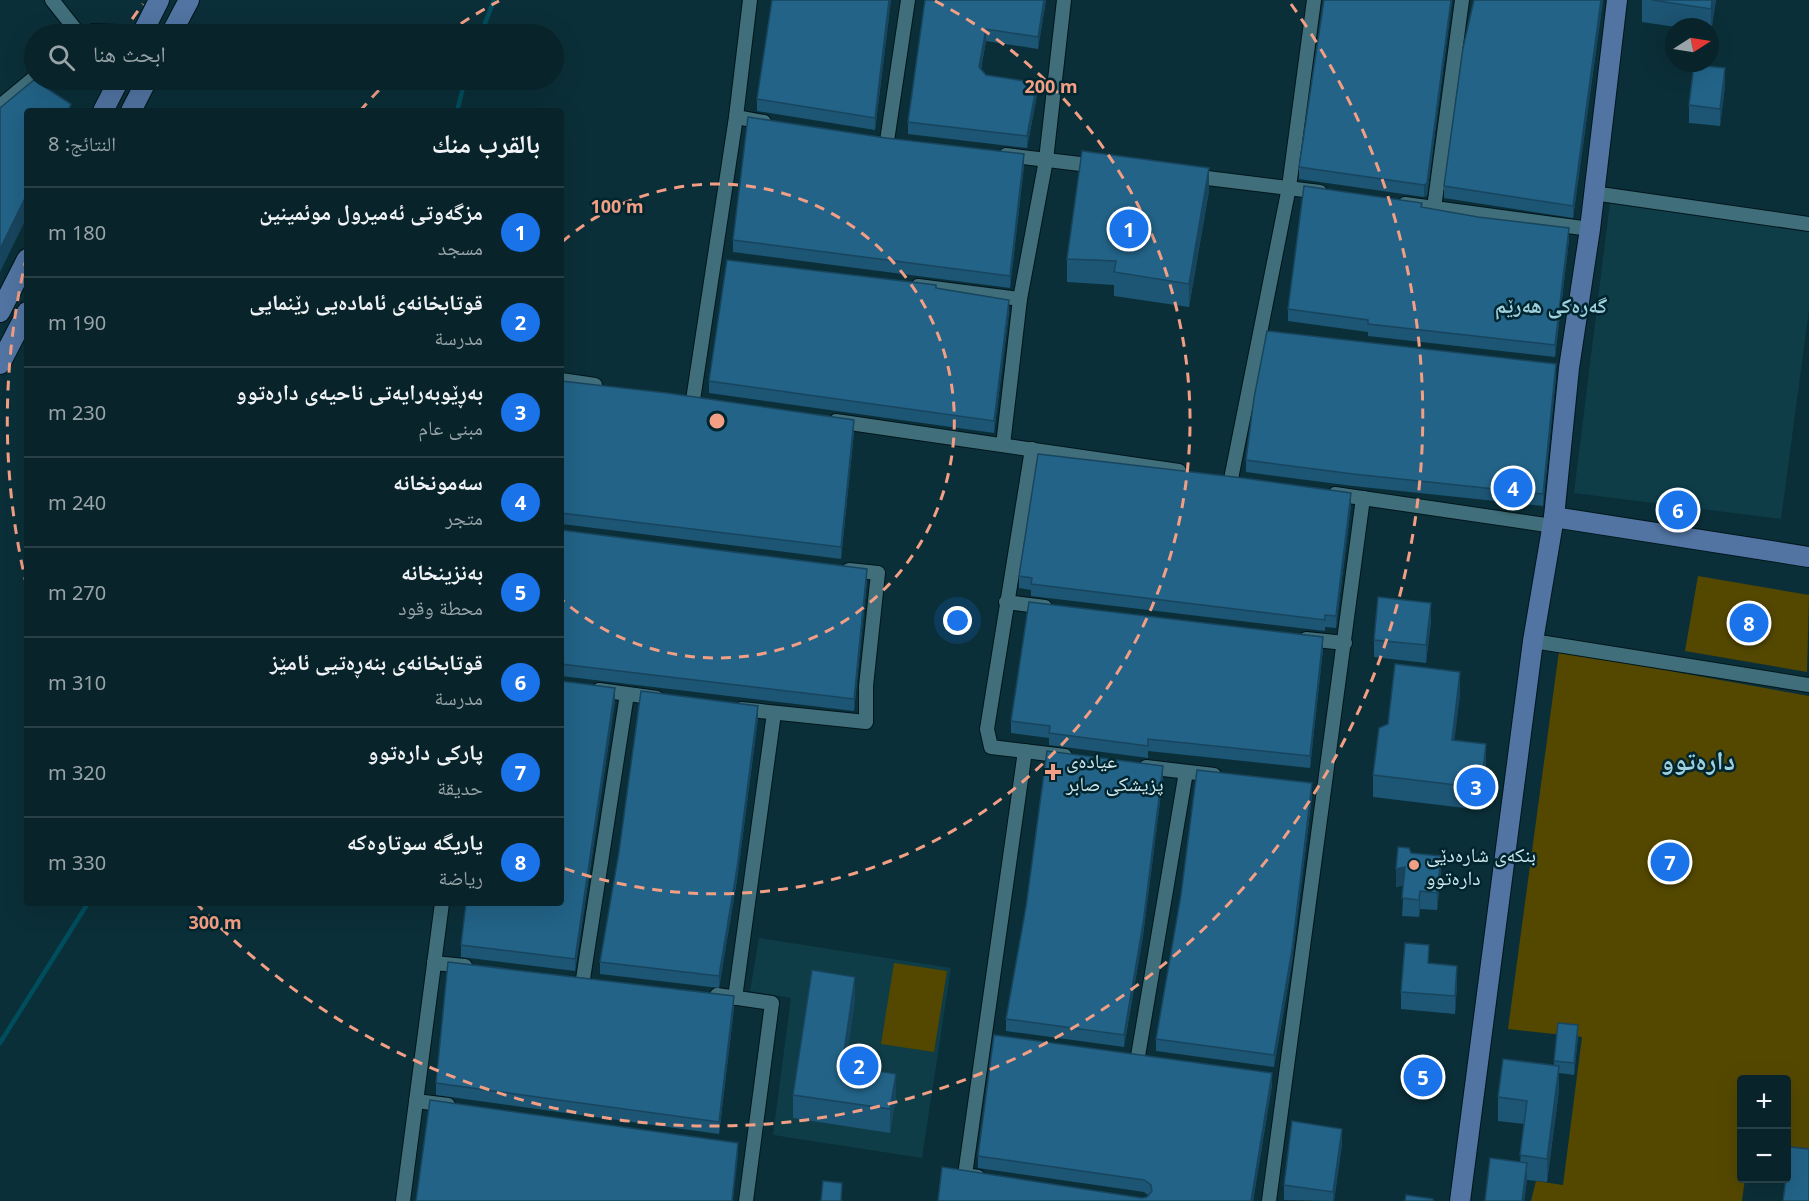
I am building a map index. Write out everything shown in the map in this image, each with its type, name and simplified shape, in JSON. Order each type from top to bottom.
[{"type":"street","points":[[52,0],[71,24]]},
{"type":"street","points":[[147,24],[159,0]]},
{"type":"street","points":[[176,24],[189,0]]},
{"type":"street","points":[[694,400],[721,259],[750,0]]},
{"type":"street","points":[[887,141],[908,0]]},
{"type":"street","points":[[1003,445],[1020,299],[1046,160],[1064,0]]},
{"type":"street","points":[[1231,479],[1258,333],[1289,187],[1314,0]]},
{"type":"street","points":[[1434,208],[1462,0]]},
{"type":"street","points":[[1460,1201],[1533,640],[1553,521],[1563,368],[1590,230],[1617,0]]},
{"type":"street","points":[[0,105],[24,86]]},
{"type":"street","points":[[105,108],[114,90]]},
{"type":"street","points":[[133,108],[142,90]]},
{"type":"street","points":[[736,117],[783,124]]},
{"type":"street","points":[[990,153],[1116,168]]},
{"type":"street","points":[[1173,174],[1333,194]]},
{"type":"street","points":[[1593,194],[1809,224]]},
{"type":"street","points":[[1389,202],[1590,230]]},
{"type":"street","points":[[0,312],[20,289],[24,272]]},
{"type":"street","points":[[903,284],[1020,299]]},
{"type":"street","points":[[0,364],[24,318]]},
{"type":"street","points":[[1258,333],[1277,337]]},
{"type":"street","points":[[564,380],[605,387]]},
{"type":"street","points":[[820,418],[1196,473]]},
{"type":"street","points":[[1032,449],[987,729],[991,747],[1083,759]]},
{"type":"street","points":[[1319,492],[1553,521],[1809,557]]},
{"type":"street","points":[[1269,1201],[1281,1077],[1320,785],[1345,644],[1363,498]]},
{"type":"street","points":[[729,707],[866,722],[866,686],[878,573],[831,567]]},
{"type":"street","points":[[1006,602],[1064,609]]},
{"type":"street","points":[[1286,636],[1345,644]]},
{"type":"street","points":[[1533,640],[1809,685]]},
{"type":"street","points":[[583,688],[672,700]]},
{"type":"street","points":[[583,979],[627,694]]},
{"type":"street","points":[[735,998],[774,712]]},
{"type":"street","points":[[989,1178],[965,1175],[991,1038],[1025,751]]},
{"type":"street","points":[[1128,765],[1232,777]]},
{"type":"street","points":[[1137,1056],[1186,772]]},
{"type":"street","points":[[403,1201],[442,906]]},
{"type":"street","points":[[434,963],[480,968]]},
{"type":"street","points":[[700,993],[772,1003],[747,1147],[746,1201]]},
{"type":"street","points":[[416,1101],[463,1107]]},
{"type":"shaded area","points":[[1610,202],[1809,230],[1809,310],[1781,519],[1574,493]]},
{"type":"shaded area","points":[[1698,576],[1809,595],[1807,672],[1685,651]]},
{"type":"shaded area","points":[[1559,651],[1809,696],[1809,1163],[1791,1161],[1791,1075],[1737,1075],[1737,1183],[1744,1183],[1742,1201],[1531,1201],[1536,1181],[1563,1185],[1582,1037],[1508,1029]]},
{"type":"shaded area","points":[[759,938],[951,968],[922,1158],[773,1135],[791,998],[750,991]]},
{"type":"shaded area","points":[[894,963],[947,971],[934,1052],[881,1044]]},
{"type":"building","points":[[772,0],[889,0],[875,118],[757,99]]},
{"type":"building","points":[[925,0],[1044,0],[1038,37],[986,29],[979,67],[986,75],[1037,83],[1027,136],[908,122]]},
{"type":"building","points":[[1324,0],[1451,0],[1427,183],[1424,185],[1299,167]]},
{"type":"building","points":[[1474,0],[1601,0],[1573,206],[1444,186],[1463,48]]},
{"type":"building","points":[[1652,0],[1712,0],[1711,9]]},
{"type":"building","points":[[1719,67],[1725,68],[1720,109],[1689,105],[1693,72],[1719,72]]},
{"type":"building","points":[[24,88],[49,90],[71,104],[69,108],[24,108],[24,200],[0,249],[0,108]]},
{"type":"building","points":[[748,117],[886,138],[1024,154],[1010,276],[733,240]]},
{"type":"building","points":[[1082,151],[1209,168],[1189,284],[1114,272],[1116,261],[1067,259]]},
{"type":"building","points":[[1304,186],[1422,203],[1421,207],[1478,217],[1569,228],[1555,345],[1368,324],[1368,320],[1288,309]]},
{"type":"building","points":[[727,260],[936,285],[936,288],[1009,300],[994,421],[709,381]]},
{"type":"building","points":[[1267,331],[1556,364],[1543,494],[1246,460],[1254,398]]},
{"type":"building","points":[[564,381],[667,393],[854,420],[841,547],[564,513]]},
{"type":"building","points":[[1038,454],[1351,493],[1336,616],[1325,615],[1325,620],[1031,584],[1032,578],[1019,576]]},
{"type":"building","points":[[564,530],[867,569],[854,699],[564,664]]},
{"type":"building","points":[[1378,597],[1431,603],[1426,645],[1374,640]]},
{"type":"building","points":[[1029,602],[1323,637],[1310,756],[1148,739],[1148,746],[1049,733],[1050,726],[1011,721]]},
{"type":"building","points":[[1395,664],[1460,672],[1452,740],[1486,744],[1481,788],[1373,775],[1379,728],[1388,724]]},
{"type":"building","points":[[564,681],[615,688],[575,959],[461,945],[466,906],[564,906]]},
{"type":"building","points":[[641,691],[758,706],[737,868],[719,976],[600,962],[619,852]]},
{"type":"building","points":[[1047,751],[1163,766],[1143,924],[1124,1035],[1006,1019],[1026,907]]},
{"type":"building","points":[[1197,770],[1312,783],[1292,950],[1274,1055],[1156,1039],[1181,895]]},
{"type":"building","points":[[1398,847],[1409,848],[1411,853],[1441,856],[1437,893],[1420,891],[1419,900],[1402,898],[1405,867],[1396,869]]},
{"type":"building","points":[[1405,943],[1429,945],[1428,963],[1457,966],[1455,996],[1401,992]]},
{"type":"building","points":[[448,962],[734,996],[719,1122],[436,1083]]},
{"type":"building","points":[[812,970],[855,977],[842,1065],[896,1074],[890,1109],[793,1095]]},
{"type":"building","points":[[1558,1023],[1578,1025],[1574,1063],[1554,1061]]},
{"type":"building","points":[[994,1035],[1272,1073],[1251,1201],[938,1201],[942,1167],[1142,1198],[1147,1197],[1152,1191],[1151,1185],[1144,1180],[978,1156]]},
{"type":"building","points":[[1503,1059],[1559,1066],[1547,1159],[1520,1155],[1527,1101],[1498,1097]]},
{"type":"building","points":[[430,1100],[738,1143],[732,1201],[416,1201]]},
{"type":"building","points":[[1292,1121],[1342,1129],[1333,1192],[1284,1185]]},
{"type":"building","points":[[1791,1147],[1809,1149],[1809,1201],[1783,1201],[1785,1183],[1791,1183]]},
{"type":"building","points":[[1490,1158],[1527,1163],[1522,1201],[1485,1201]]},
{"type":"building","points":[[823,1181],[842,1183],[841,1201],[821,1201]]},
{"type":"building","points":[[1406,1195],[1433,1199],[1433,1201],[1405,1201]]},
{"type":"waterway","points":[[485,24],[494,0]]},
{"type":"waterway","points":[[458,108],[462,90]]},
{"type":"waterway","points":[[0,1043],[86,906]]},
{"type":"place","name":"مزگەوتی ئەمیرول موئمینین","points":[[1129,229]]},
{"type":"place","name":"سەمونخانە","points":[[1513,488]]},
{"type":"place","name":"قوتابخانەی بنەڕەتیی ئامێز","points":[[1678,510]]},
{"type":"place","name":"یاریگە سوتاوەکە","points":[[1749,623]]},
{"type":"place","name":"عیادەی پزیشکی صابر","points":[[1053,772]]},
{"type":"place","name":"بەڕێوبەرایەتی ناحیەی دارەتوو","points":[[1476,787]]},
{"type":"place","name":"پارکی دارەتوو","points":[[1670,862]]},
{"type":"place","name":"بنکەی شارەدێی دارەتوو","points":[[1414,865]]},
{"type":"place","name":"قوتابخانەی ئامادەیی رێنمایی","points":[[859,1066]]},
{"type":"place","name":"بەنزینخانە","points":[[1423,1077]]},
{"type":"district","name":"گەرەکی هەرێم","points":[[1551,305]]},
{"type":"district","name":"دارەتوو","points":[[1698,760]]}]
